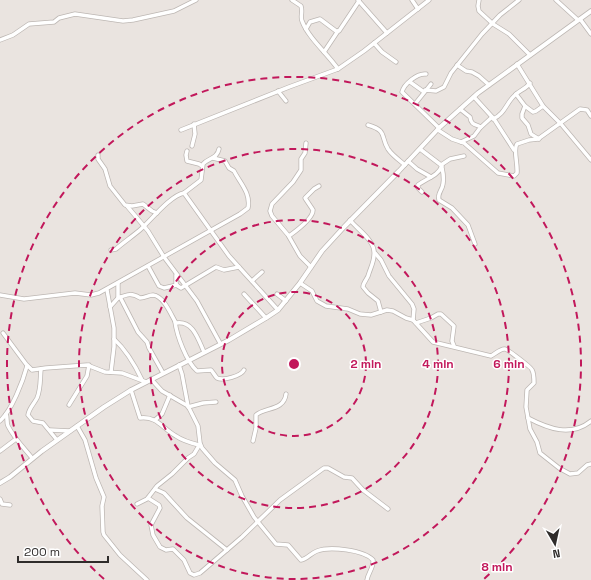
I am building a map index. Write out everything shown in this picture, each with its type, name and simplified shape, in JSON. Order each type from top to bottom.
[{"type":"street","points":[[0,40],[13,35],[29,24],[54,22],[59,18],[75,14],[123,21],[133,20],[174,11],[196,0]]},
{"type":"street","points":[[292,0],[301,6],[301,19],[306,30],[338,69]]},
{"type":"street","points":[[324,52],[360,0],[387,33]]},
{"type":"street","points":[[412,0],[418,9]]},
{"type":"street","points":[[181,130],[278,91],[338,69],[429,0]]},
{"type":"street","points":[[479,0],[478,9],[493,24],[506,32],[530,55]]},
{"type":"street","points":[[410,82],[424,91],[433,92],[441,89],[445,85],[451,73],[482,34],[500,15],[519,0]]},
{"type":"street","points":[[556,0],[579,19],[590,33]]},
{"type":"street","points":[[0,481],[10,477],[32,458],[104,406],[144,381],[189,360],[278,310],[300,283],[322,251],[438,129],[489,85],[562,33],[591,10]]},
{"type":"street","points":[[306,30],[310,22],[320,19],[338,31]]},
{"type":"street","points":[[374,43],[382,52],[396,62]]},
{"type":"street","points":[[517,64],[543,106],[560,123],[591,160]]},
{"type":"street","points":[[457,66],[479,76],[489,85]]},
{"type":"street","points":[[426,74],[418,75],[403,88],[402,92],[438,129],[452,139],[461,142],[484,160],[496,172],[500,174],[516,175],[517,160],[515,151],[492,118],[474,97]]},
{"type":"street","points":[[461,142],[474,136],[481,127],[492,118],[502,113],[516,94],[526,88],[530,83]]},
{"type":"street","points":[[415,104],[431,84]]},
{"type":"street","points":[[278,91],[286,101]]},
{"type":"street","points":[[516,94],[524,106],[533,112],[543,106]]},
{"type":"street","points":[[524,106],[522,118],[528,126],[531,134],[539,139]]},
{"type":"street","points":[[460,109],[470,117],[473,124],[481,127]]},
{"type":"street","points":[[515,151],[516,146],[520,143],[539,139],[580,109],[587,110],[591,116]]},
{"type":"street","points":[[192,146],[195,134],[194,124]]},
{"type":"street","points":[[368,125],[375,127],[383,134],[389,150],[406,163],[430,177]]},
{"type":"street","points":[[306,143],[305,153],[300,160],[301,167],[299,174],[284,193],[272,204],[270,211],[272,216],[289,236],[300,256],[311,267]]},
{"type":"street","points":[[111,250],[116,249],[180,194],[184,193],[201,180],[202,166],[205,161],[213,158],[217,154],[219,149]]},
{"type":"street","points":[[420,149],[442,165]]},
{"type":"street","points":[[187,151],[187,161],[202,166]]},
{"type":"street","points":[[98,155],[98,160],[105,169],[110,186],[144,226],[164,258],[202,309],[220,343]]},
{"type":"street","points":[[422,192],[418,186],[423,181],[439,172],[442,165],[450,159],[464,156]]},
{"type":"street","points":[[0,295],[24,299],[75,293],[91,295],[107,290],[246,210],[249,202],[246,191],[234,171],[229,168],[224,161],[213,158]]},
{"type":"street","points":[[442,165],[443,183],[438,194],[439,200],[452,208],[468,225],[475,244]]},
{"type":"street","points":[[289,236],[312,214],[313,210],[305,198],[319,186]]},
{"type":"street","points":[[184,193],[238,267],[278,310]]},
{"type":"street","points":[[127,206],[143,204],[157,213]]},
{"type":"street","points":[[350,220],[370,242],[389,276],[412,304],[414,309],[414,321]]},
{"type":"street","points":[[375,253],[370,266],[369,275],[363,284],[363,287],[378,301],[381,312]]},
{"type":"street","points":[[148,266],[159,286],[167,288],[177,286],[180,288],[185,286],[216,267],[224,270],[238,267]]},
{"type":"street","points":[[252,281],[262,272]]},
{"type":"street","points":[[176,274],[177,286]]},
{"type":"street","points":[[118,283],[119,298],[136,331],[147,342],[163,373]]},
{"type":"street","points":[[300,283],[312,291],[317,301],[326,306],[360,314],[372,314],[387,310],[393,311],[414,321],[433,342],[492,356],[503,349],[506,349],[533,370],[534,382],[526,390],[526,408],[530,429],[537,442],[539,452],[559,468],[570,474],[578,473],[587,465],[591,464]]},
{"type":"street","points":[[107,290],[114,323],[111,372]]},
{"type":"street","points":[[110,308],[119,298],[133,294],[140,298],[152,295],[156,296],[167,306],[175,322],[176,331],[189,360],[197,371],[211,370],[215,376],[220,379],[237,376],[244,370]]},
{"type":"street","points":[[244,294],[266,318]]},
{"type":"street","points":[[277,294],[286,301]]},
{"type":"street","points":[[414,321],[431,318],[441,314],[454,326],[452,341],[454,346]]},
{"type":"street","points":[[175,322],[181,322],[193,328],[204,352]]},
{"type":"street","points":[[3,333],[27,366],[34,371]]},
{"type":"street","points":[[114,339],[122,346],[144,381]]},
{"type":"street","points":[[25,376],[34,371],[46,368],[89,365],[101,371],[122,374],[144,381]]},
{"type":"street","points":[[69,405],[87,376],[89,365]]},
{"type":"street","points":[[179,365],[188,407],[198,426],[200,445],[216,463],[235,480],[242,496],[258,522],[276,544],[288,545],[301,560],[304,560],[312,553],[325,549],[359,552],[372,558],[374,564],[367,580]]},
{"type":"street","points":[[0,420],[6,414],[16,395],[25,376],[27,366]]},
{"type":"street","points":[[41,369],[39,390],[36,400],[32,404],[28,414],[33,421],[42,422],[57,440]]},
{"type":"street","points":[[151,379],[160,389],[188,407],[203,403],[216,402]]},
{"type":"street","points":[[131,390],[140,418],[147,417],[155,420],[177,437],[190,443],[200,445]]},
{"type":"street","points":[[253,441],[256,428],[256,415],[281,404],[286,394]]},
{"type":"street","points":[[155,420],[162,414],[170,395]]},
{"type":"street","points":[[6,414],[8,426],[16,439],[32,458]]},
{"type":"street","points":[[528,418],[563,430],[581,428],[591,421]]},
{"type":"street","points":[[77,426],[85,440],[96,478],[104,498],[102,505],[104,535],[119,554],[147,580]]},
{"type":"street","points":[[50,430],[70,431]]},
{"type":"street","points":[[0,451],[16,439]]},
{"type":"street","points":[[137,504],[148,498],[154,489],[194,454],[200,445]]},
{"type":"street","points":[[148,498],[159,505],[160,508],[151,525],[151,530],[158,545],[163,549],[175,551],[184,560],[190,573],[194,575],[200,573],[246,534],[294,489],[325,468],[352,478],[364,490],[388,509]]},
{"type":"street","points":[[154,489],[164,493],[187,518],[227,550]]},
{"type":"street","points":[[0,499],[2,504],[10,505]]}]
